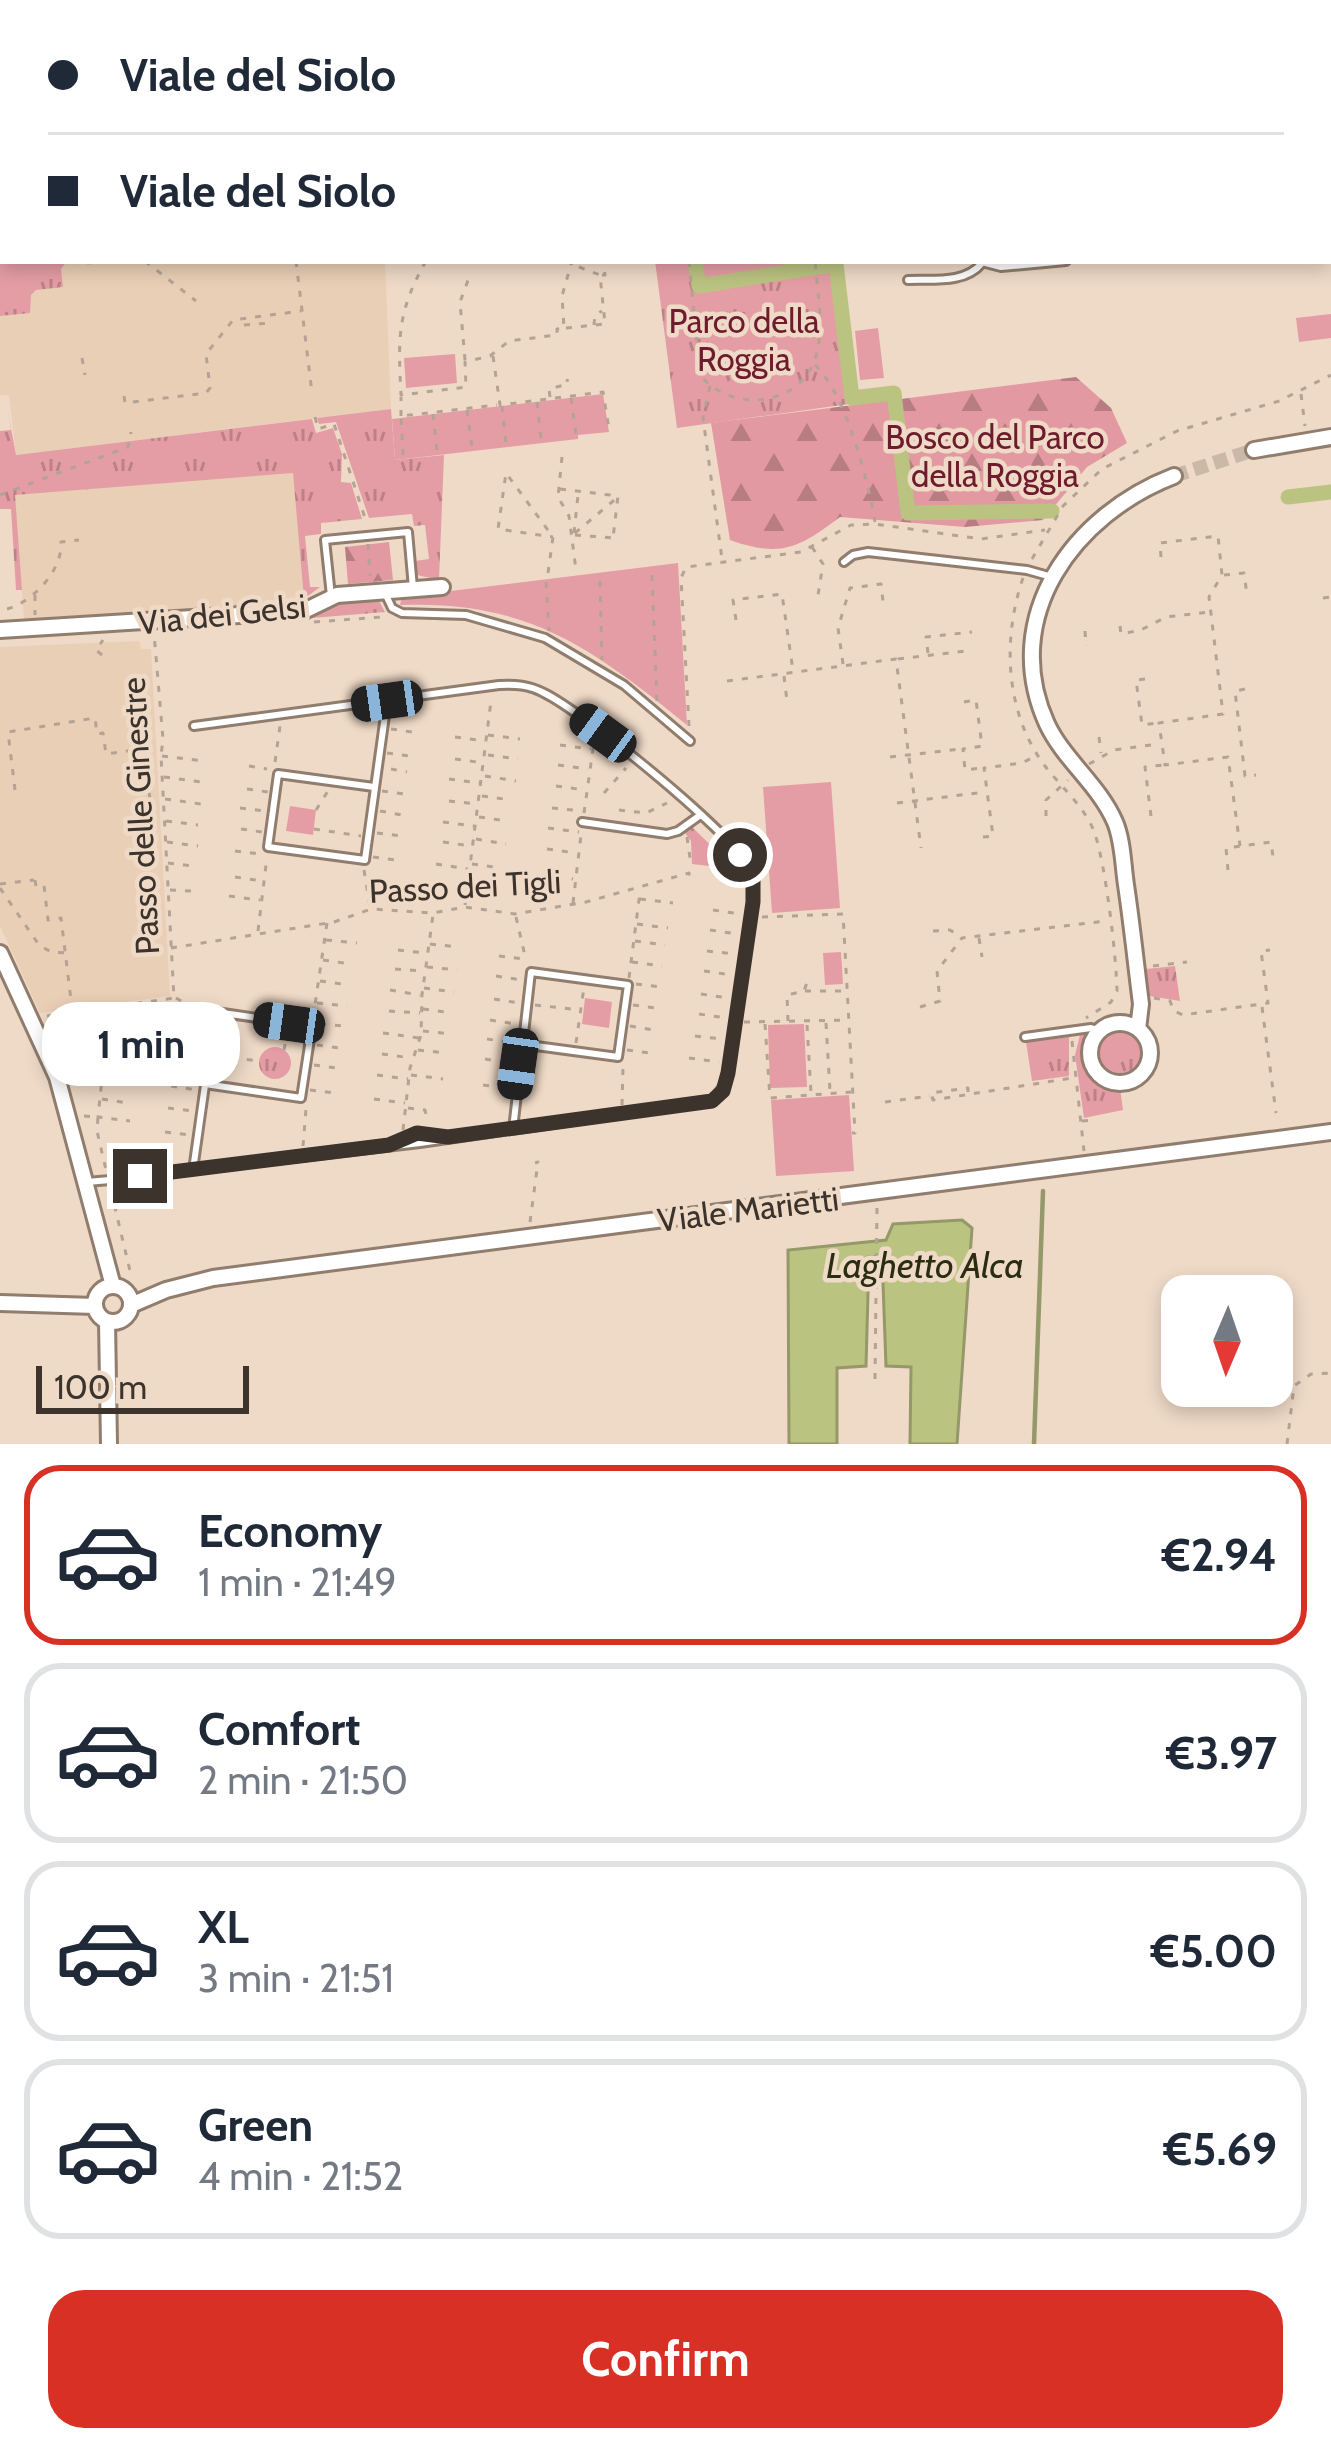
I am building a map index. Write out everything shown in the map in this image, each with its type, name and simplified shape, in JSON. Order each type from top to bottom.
[{"type":"street","points":[[1254,450],[1331,436]]},
{"type":"street","points":[[1134,1027],[1138,996],[1118,833],[1104,802],[1055,738],[1037,690],[1036,618],[1052,577],[1101,519],[1136,493],[1174,476]]},
{"type":"street","name":"Via dei Gelsi","points":[[0,630],[304,611],[331,597],[377,587],[442,587]]},
{"type":"street","points":[[0,953],[57,1077],[103,1257],[109,1444]]},
{"type":"street","points":[[1114,1024],[1134,1027],[1148,1044],[1148,1064],[1125,1082],[1107,1079],[1094,1066],[1090,1048],[1100,1031],[1114,1024]]},
{"type":"street","name":"Viale Marietti","points":[[107,1322],[124,1318],[130,1300],[213,1278],[1331,1132]]},
{"type":"street","points":[[0,1303],[66,1302],[102,1294],[130,1300]]},
{"type":"lane","points":[[908,280],[961,278],[971,275],[979,264]]},
{"type":"lane","points":[[993,264],[1039,264]]},
{"type":"lane","points":[[331,597],[325,540],[408,532],[413,588]]},
{"type":"lane","points":[[844,562],[868,552],[1052,577]]},
{"type":"lane","points":[[377,587],[392,608],[402,613],[466,615],[545,638],[598,667],[690,741]]},
{"type":"lane","points":[[140,1176],[389,1145],[417,1133],[448,1137],[712,1101],[726,1083],[753,879],[740,855],[699,816],[603,733],[537,690],[506,684],[194,726]]},
{"type":"lane","points":[[374,788],[278,774],[268,851],[366,858],[387,701]]},
{"type":"lane","points":[[582,822],[667,834],[699,816]]},
{"type":"lane","points":[[513,1129],[515,1089],[518,1064],[521,1044],[524,1025],[527,1004],[530,977],[628,984],[619,1052],[521,1044]]},
{"type":"lane","points":[[193,1170],[201,1112],[216,1012],[312,1024],[302,1093],[205,1087]]},
{"type":"lane","points":[[1025,1037],[1090,1028],[1100,1031]]},
{"type":"lane","points":[[84,1182],[110,1180]]},
{"type":"path","points":[[149,264],[196,301]]},
{"type":"path","points":[[296,264],[312,392]]},
{"type":"path","points":[[403,455],[398,330],[406,298],[424,264]]},
{"type":"path","points":[[564,328],[562,296],[573,264]]},
{"type":"path","points":[[575,264],[605,275],[603,264]]},
{"type":"path","points":[[689,264],[698,368],[710,386],[730,397],[758,402],[783,393],[814,364],[821,320],[815,264]]},
{"type":"path","points":[[400,395],[466,387],[460,302],[470,275]]},
{"type":"path","points":[[465,362],[493,354],[509,341],[605,324],[600,275]]},
{"type":"path","points":[[594,326],[595,315],[604,311]]},
{"type":"path","points":[[124,396],[125,403],[209,391],[206,354],[233,320],[303,313]]},
{"type":"path","points":[[244,326],[270,322]]},
{"type":"path","points":[[493,354],[506,444]]},
{"type":"path","points":[[82,358],[85,375]]},
{"type":"path","points":[[814,364],[829,384],[863,463],[875,524]]},
{"type":"path","points":[[1030,563],[1063,506],[1102,470],[1177,431],[1300,392],[1331,375]]},
{"type":"path","points":[[550,399],[549,388],[568,384],[567,379]]},
{"type":"path","points":[[710,386],[703,418],[722,561]]},
{"type":"path","points":[[400,416],[603,392],[609,429]]},
{"type":"path","points":[[1300,392],[1309,430]]},
{"type":"path","points":[[570,396],[576,435]]},
{"type":"path","points":[[536,400],[541,439]]},
{"type":"path","points":[[467,409],[472,448]]},
{"type":"path","points":[[433,412],[437,452]]},
{"type":"path","points":[[333,416],[365,518]]},
{"type":"path","points":[[315,417],[318,429],[334,424]]},
{"type":"path","points":[[0,495],[115,455],[128,447],[131,432]]},
{"type":"path","points":[[562,457],[559,489],[574,535]]},
{"type":"path","points":[[548,573],[553,536],[506,473],[498,530],[553,536]]},
{"type":"path","points":[[559,489],[619,496]]},
{"type":"path","points":[[576,570],[578,490]]},
{"type":"path","points":[[574,535],[619,496]]},
{"type":"path","points":[[574,535],[614,538],[619,496]]},
{"type":"path","points":[[1161,557],[1160,543],[1218,536],[1222,575],[1209,598],[1223,714]]},
{"type":"path","points":[[7,609],[35,593],[61,560],[61,542],[80,540]]},
{"type":"path","points":[[368,544],[377,587]]},
{"type":"path","points":[[812,548],[823,564],[818,595]]},
{"type":"path","points":[[690,566],[681,578],[690,741]]},
{"type":"path","points":[[1222,575],[1244,573],[1247,595]]},
{"type":"path","points":[[652,575],[658,698],[652,708]]},
{"type":"path","points":[[1024,576],[1011,622],[1012,675],[1022,722],[1038,755],[1094,831],[1108,920],[1117,991],[1111,1002],[1081,1024]]},
{"type":"path","points":[[598,667],[603,658],[599,581]]},
{"type":"path","points":[[545,638],[549,629],[546,582]]},
{"type":"path","points":[[843,666],[838,628],[850,588],[881,584],[883,602]]},
{"type":"path","points":[[35,593],[36,628]]},
{"type":"path","points":[[736,620],[733,600],[782,594],[793,673]]},
{"type":"path","points":[[1323,598],[1331,597]]},
{"type":"path","points":[[1120,626],[1124,634],[1166,617],[1210,612]]},
{"type":"path","points":[[1084,631],[1087,646]]},
{"type":"path","points":[[928,655],[926,637],[972,632]]},
{"type":"path","points":[[102,655],[96,650],[104,638]]},
{"type":"path","name":"Passo delle Ginestre","points":[[39,1017],[174,998],[154,640]]},
{"type":"path","points":[[727,682],[965,651]]},
{"type":"path","points":[[896,659],[921,848]]},
{"type":"path","points":[[784,674],[787,701]]},
{"type":"path","points":[[1145,679],[1136,680],[1142,725],[1238,712]]},
{"type":"path","points":[[1245,689],[1235,691],[1245,776],[1256,775]]},
{"type":"path","points":[[890,758],[982,746],[976,700],[964,702]]},
{"type":"path","points":[[465,907],[491,701]]},
{"type":"path","points":[[15,790],[8,732],[95,718],[98,734],[104,733],[106,754],[150,748]]},
{"type":"path","points":[[1159,723],[1165,765]]},
{"type":"path","points":[[249,766],[275,770],[280,726]]},
{"type":"path","points":[[383,728],[412,732]]},
{"type":"path","points":[[1240,735],[1251,734]]},
{"type":"path","points":[[1099,736],[1101,754]]},
{"type":"path","points":[[454,737],[520,739]]},
{"type":"path","points":[[1087,765],[1101,754],[1162,744]]},
{"type":"path","points":[[560,745],[592,749]]},
{"type":"path","points":[[963,748],[965,770],[1022,763],[1038,755]]},
{"type":"path","points":[[380,752],[410,756]]},
{"type":"path","points":[[486,754],[518,760]]},
{"type":"path","points":[[1151,816],[1145,767],[1243,755]]},
{"type":"path","points":[[161,756],[205,761]]},
{"type":"path","points":[[1228,757],[1240,846]]},
{"type":"path","points":[[455,759],[485,763]]},
{"type":"path","points":[[146,763],[150,800]]},
{"type":"path","points":[[558,765],[590,770]]},
{"type":"path","points":[[377,767],[407,772]]},
{"type":"path","points":[[604,793],[626,768]]},
{"type":"path","points":[[982,837],[993,836],[984,768]]},
{"type":"path","points":[[483,776],[516,781]]},
{"type":"path","points":[[1046,816],[1046,800],[1072,776]]},
{"type":"path","points":[[162,777],[202,782]]},
{"type":"path","points":[[449,779],[482,784]]},
{"type":"path","points":[[316,810],[334,782]]},
{"type":"path","points":[[556,786],[587,790]]},
{"type":"path","points":[[374,788],[404,794]]},
{"type":"path","points":[[247,789],[275,793]]},
{"type":"path","points":[[897,803],[987,791]]},
{"type":"path","points":[[480,796],[511,800]]},
{"type":"path","points":[[163,799],[201,804]]},
{"type":"path","points":[[586,800],[593,800]]},
{"type":"path","points":[[448,801],[479,805]]},
{"type":"path","points":[[619,810],[646,813],[667,803]]},
{"type":"path","points":[[240,808],[273,812]]},
{"type":"path","points":[[552,808],[584,812]]},
{"type":"path","points":[[372,810],[402,815]]},
{"type":"path","points":[[477,816],[507,820]]},
{"type":"path","points":[[164,820],[198,825]]},
{"type":"path","points":[[443,822],[476,827]]},
{"type":"path","points":[[548,828],[581,833]]},
{"type":"path","points":[[241,829],[270,833]]},
{"type":"path","points":[[314,829],[401,836]]},
{"type":"path","points":[[681,830],[690,844],[691,865]]},
{"type":"path","points":[[474,839],[506,844]]},
{"type":"path","points":[[165,842],[197,846]]},
{"type":"path","points":[[442,842],[473,846]]},
{"type":"path","points":[[1228,870],[1226,848],[1240,846],[1271,842],[1274,864]]},
{"type":"path","points":[[547,849],[578,854]]},
{"type":"path","points":[[235,851],[268,851],[258,933]]},
{"type":"path","points":[[370,909],[363,871],[366,858],[396,860]]},
{"type":"path","points":[[166,863],[192,866]]},
{"type":"path","points":[[436,864],[501,868]]},
{"type":"path","points":[[542,875],[574,879]]},
{"type":"path","name":"Passo dei Tigli","points":[[171,948],[327,923],[370,909],[433,913],[465,907],[515,914],[689,876]]},
{"type":"path","points":[[235,878],[264,882]]},
{"type":"path","points":[[66,953],[39,945],[0,886],[36,880],[36,886],[44,885],[48,920],[62,918],[66,953],[71,1000]]},
{"type":"path","points":[[640,888],[628,984],[660,987]]},
{"type":"path","points":[[168,890],[192,891]]},
{"type":"path","points":[[229,896],[262,900]]},
{"type":"path","points":[[638,899],[673,903]]},
{"type":"path","points":[[713,910],[742,914]]},
{"type":"path","points":[[402,1133],[412,1058],[422,1031],[433,913]]},
{"type":"path","points":[[496,976],[530,977],[515,914]]},
{"type":"path","points":[[760,917],[843,914],[852,1133]]},
{"type":"path","points":[[933,931],[950,930],[962,938],[1108,920]]},
{"type":"path","points":[[327,923],[312,1024],[343,1026]]},
{"type":"path","points":[[635,924],[668,928]]},
{"type":"path","points":[[710,930],[739,934]]},
{"type":"path","points":[[978,936],[982,957]]},
{"type":"path","points":[[920,1007],[938,1005],[937,971],[962,938]]},
{"type":"path","points":[[325,939],[357,943]]},
{"type":"path","points":[[633,941],[665,945]]},
{"type":"path","points":[[428,944],[458,946]]},
{"type":"path","points":[[398,950],[427,953]]},
{"type":"path","points":[[707,950],[736,954]]},
{"type":"path","points":[[1117,991],[1170,1001],[1174,1011],[1184,1015],[1268,1003],[1262,951],[1270,950]]},
{"type":"path","points":[[499,956],[526,959]]},
{"type":"path","points":[[322,960],[351,964]]},
{"type":"path","points":[[631,962],[662,966]]},
{"type":"path","points":[[1146,967],[1187,962]]},
{"type":"path","points":[[395,969],[457,970]]},
{"type":"path","points":[[704,971],[734,975]]},
{"type":"path","points":[[804,991],[809,977]]},
{"type":"path","points":[[575,1051],[585,980]]},
{"type":"path","points":[[318,981],[349,985]]},
{"type":"path","points":[[423,988],[454,992]]},
{"type":"path","points":[[390,991],[422,995]]},
{"type":"path","points":[[789,1023],[788,995],[845,991]]},
{"type":"path","points":[[701,994],[730,998]]},
{"type":"path","points":[[174,998],[183,1001],[191,1019]]},
{"type":"path","points":[[494,999],[580,1010]]},
{"type":"path","points":[[158,1003],[163,1016]]},
{"type":"path","points":[[315,1003],[346,1006]]},
{"type":"path","points":[[625,1004],[656,1008]]},
{"type":"path","points":[[1262,1004],[1276,1113]]},
{"type":"path","points":[[109,1009],[98,1117],[130,1120]]},
{"type":"path","points":[[388,1011],[452,1013]]},
{"type":"path","points":[[699,1014],[765,1024],[848,1020]]},
{"type":"path","points":[[57,1015],[64,1040],[80,1037],[88,1078],[131,1082]]},
{"type":"path","points":[[490,1020],[524,1025]]},
{"type":"path","points":[[826,1021],[830,1093]]},
{"type":"path","points":[[807,1022],[811,1095]]},
{"type":"path","points":[[284,1050],[289,1023]]},
{"type":"path","points":[[765,1024],[770,1097],[852,1092]]},
{"type":"path","points":[[622,1025],[654,1030]]},
{"type":"path","points":[[422,1031],[452,1034]]},
{"type":"path","points":[[383,1033],[420,1039]]},
{"type":"path","points":[[695,1036],[724,1040]]},
{"type":"path","points":[[1074,1036],[1074,1078],[1086,1165]]},
{"type":"path","points":[[107,1038],[135,1042]]},
{"type":"path","points":[[488,1039],[521,1044]]},
{"type":"path","points":[[309,1044],[340,1048]]},
{"type":"path","points":[[177,1046],[260,1061]]},
{"type":"path","points":[[416,1050],[446,1053]]},
{"type":"path","points":[[622,1106],[619,1052],[650,1053]]},
{"type":"path","points":[[382,1054],[412,1058]]},
{"type":"path","points":[[104,1056],[134,1060]]},
{"type":"path","points":[[689,1058],[721,1062]]},
{"type":"path","points":[[485,1059],[518,1064]]},
{"type":"path","points":[[306,1064],[337,1068]]},
{"type":"path","points":[[175,1065],[208,1070]]},
{"type":"path","points":[[377,1075],[443,1079]]},
{"type":"path","points":[[885,1102],[1074,1078]]},
{"type":"path","points":[[483,1085],[515,1089]]},
{"type":"path","points":[[171,1086],[205,1087]]},
{"type":"path","points":[[303,1146],[307,1103],[302,1093],[336,1094]]},
{"type":"path","points":[[100,1099],[128,1102]]},
{"type":"path","points":[[374,1099],[426,1114]]},
{"type":"path","points":[[168,1108],[201,1112]]},
{"type":"path","points":[[1080,1121],[1094,1120]]},
{"type":"path","points":[[165,1132],[198,1136]]},
{"type":"path","points":[[530,1236],[538,1173],[535,1162]]},
{"type":"path","points":[[875,1193],[875,1379]]},
{"type":"path","points":[[1287,1444],[1294,1386],[1312,1374],[1331,1373]]},
{"type":"shaded area","points":[[0,264],[385,264],[391,409],[16,455],[9,395],[0,395]]},
{"type":"shaded area","points":[[294,472],[304,599],[221,609],[24,619],[14,495]]},
{"type":"shaded area","points":[[139,641],[141,649],[151,649],[170,996],[40,1013],[0,926],[0,647]]},
{"type":"green space","points":[[0,264],[65,264],[63,287],[36,290],[30,313],[0,316]]},
{"type":"green space","name":"Parco della Roggia","points":[[655,264],[830,264],[849,404],[677,428]]},
{"type":"green space","points":[[770,309],[798,325],[763,384],[735,368]]},
{"type":"green space","points":[[1331,314],[1331,338],[1299,342],[1296,318]]},
{"type":"green space","points":[[878,328],[884,378],[860,380],[855,331]]},
{"type":"green space","points":[[455,354],[457,383],[406,388],[404,358]]},
{"type":"green space","name":"Bosco del Parco della Roggia","points":[[1076,377],[1111,408],[1127,443],[1087,467],[1043,520],[965,527],[840,517],[789,547],[763,548],[730,540],[711,423]]},
{"type":"green space","points":[[603,394],[609,432],[395,460],[392,419]]},
{"type":"green space","points":[[391,409],[395,460],[444,455],[439,580],[417,575],[415,561],[429,559],[425,525],[414,526],[412,514],[369,518],[336,422],[319,424],[317,418]]},
{"type":"green space","points":[[8,412],[16,455],[312,419],[316,433],[333,428],[342,454],[341,482],[351,483],[362,519],[321,523],[321,534],[305,536],[310,587],[320,587],[304,599],[293,473],[15,495],[22,590],[16,590],[11,509],[0,509],[0,431],[11,430]]},
{"type":"green space","points":[[389,542],[393,580],[348,584],[345,547]]},
{"type":"green space","points":[[678,563],[687,725],[620,673],[556,634],[485,611],[400,605],[402,597]]},
{"type":"green space","points":[[378,599],[385,612],[251,623],[314,616],[345,601]]},
{"type":"green space","points":[[831,782],[840,908],[772,913],[763,787]]},
{"type":"green space","points":[[290,806],[316,810],[313,835],[286,831]]},
{"type":"green space","points":[[692,827],[735,869],[692,864],[691,841],[685,833]]},
{"type":"green space","points":[[841,952],[843,984],[825,985],[823,953]]},
{"type":"green space","points":[[1175,966],[1180,1001],[1149,996],[1146,969]]},
{"type":"green space","points":[[585,998],[612,1002],[609,1028],[582,1024]]},
{"type":"green space","points":[[804,1024],[807,1087],[770,1088],[768,1025]]},
{"type":"green space","points":[[1121,1031],[1136,1038],[1143,1053],[1136,1068],[1121,1075],[1106,1068],[1099,1053],[1106,1038]]},
{"type":"green space","points":[[1087,1034],[1092,1070],[1102,1082],[1120,1088],[1123,1110],[1084,1118],[1075,1055],[1080,1035]]},
{"type":"green space","points":[[1069,1037],[1069,1076],[1032,1081],[1026,1042]]},
{"type":"green space","points":[[275,1047],[286,1052],[291,1063],[286,1074],[275,1079],[264,1074],[259,1063],[264,1052]]},
{"type":"green space","points":[[849,1095],[854,1171],[776,1176],[771,1100]]},
{"type":"water","name":"Laghetto Alca","points":[[962,1220],[972,1228],[957,1444],[910,1444],[911,1367],[886,1366],[882,1256],[869,1257],[866,1366],[837,1368],[837,1444],[789,1444],[788,1250],[886,1240],[893,1224]]},
{"type":"waterway","points":[[695,264],[699,286],[812,268]]},
{"type":"waterway","points":[[819,267],[836,264],[852,398],[894,393],[908,513],[1052,511]]},
{"type":"waterway","points":[[1288,497],[1331,492]]},
{"type":"waterway","points":[[1034,1444],[1043,1191]]},
{"type":"tunnel","points":[[1174,476],[1254,450]]},
{"type":"route","points":[[140,1176],[389,1145],[417,1133],[448,1137],[683,1108],[718,1098],[728,1073],[753,902],[753,879],[740,855]]}]
